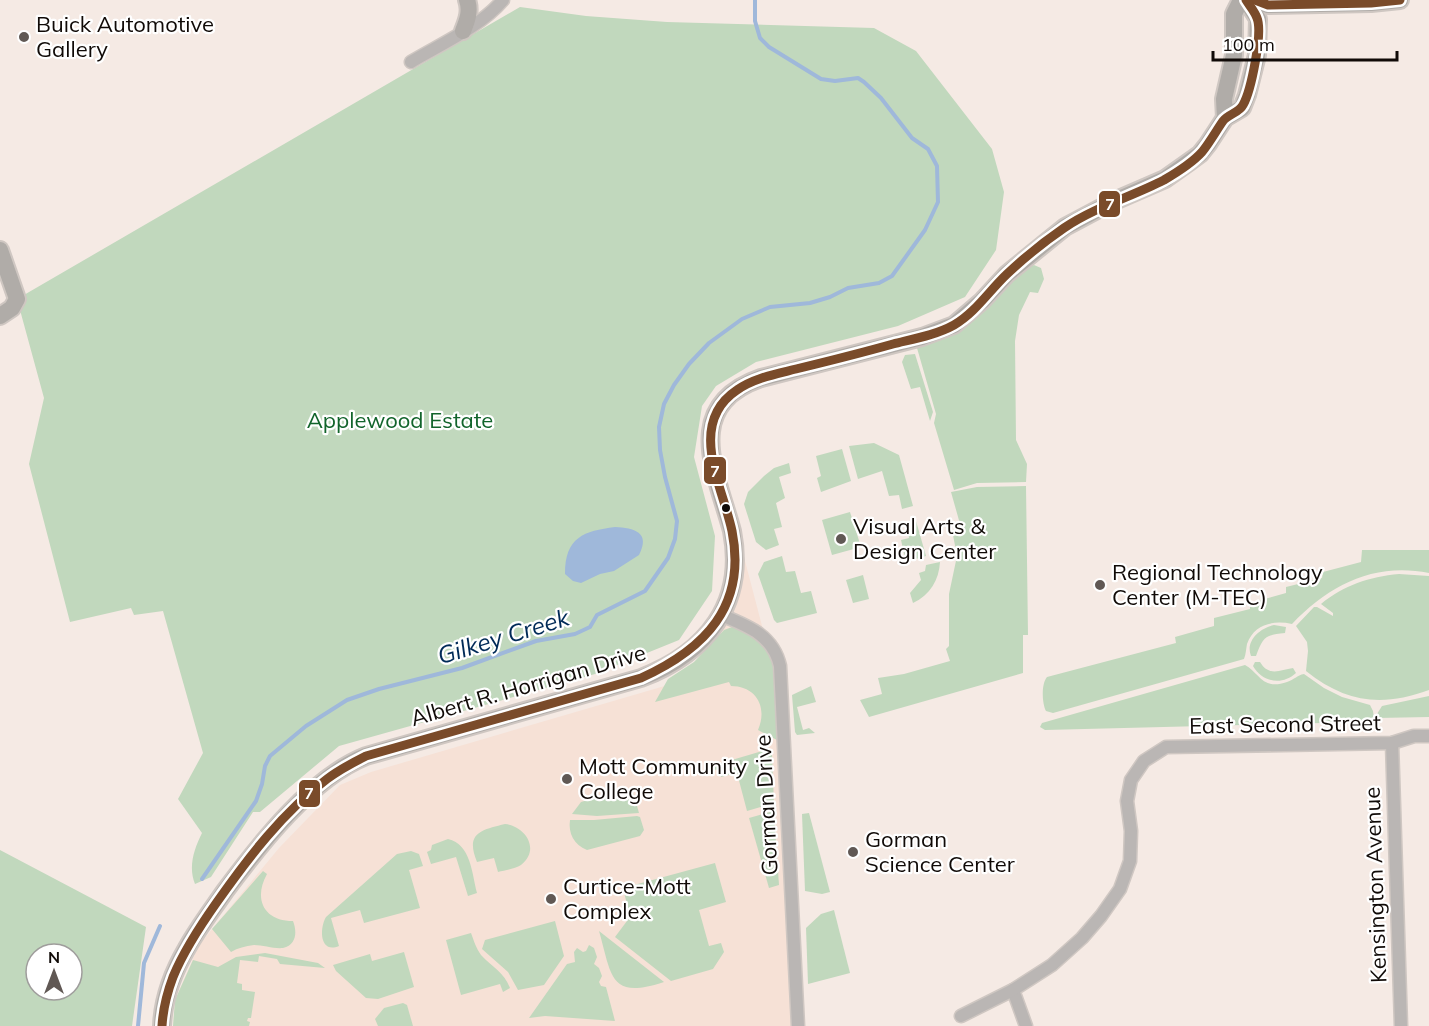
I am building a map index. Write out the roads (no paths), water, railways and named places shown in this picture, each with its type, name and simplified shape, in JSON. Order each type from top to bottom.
[{"type":"street","points":[[463,31],[468,18],[467,0]]},
{"type":"street","points":[[411,62],[463,31],[496,8],[503,0]]},
{"type":"street","points":[[1225,118],[1224,99],[1234,55],[1234,14],[1241,0]]},
{"type":"street","name":"Albert R. Horrigan Drive","points":[[162,1026],[164,1005],[174,975],[186,948],[211,911],[253,853],[320,785],[339,770],[366,756],[657,672],[680,660],[700,644],[721,615],[732,584],[735,550],[712,459],[710,437],[715,417],[728,397],[737,389],[761,378],[922,337],[954,325],[982,302],[1007,274],[1065,227],[1112,202],[1165,179],[1200,154],[1225,118],[1242,108],[1254,70],[1258,20],[1246,0]]},
{"type":"street","points":[[1255,0],[1268,5],[1349,4],[1400,0]]},
{"type":"street","points":[[0,250],[17,299],[12,308],[0,316]]},
{"type":"street","name":"Gorman Drive","points":[[721,615],[760,633],[771,645],[780,666],[798,1026]]},
{"type":"street","name":"East Second Street","points":[[1013,990],[1052,965],[1082,938],[1120,889],[1130,861],[1131,831],[1127,801],[1131,780],[1144,761],[1166,747],[1392,743],[1414,736],[1429,736]]},
{"type":"street","name":"Kensington Avenue","points":[[1392,743],[1401,1026]]},
{"type":"street","points":[[961,1016],[1013,990],[1026,1026]]},
{"type":"water","points":[[615,527],[634,530],[642,536],[639,555],[614,571],[600,574],[581,583],[573,581],[565,574],[568,552],[578,538],[594,531]]},
{"type":"waterway","name":"Gilkey Creek","points":[[202,879],[256,801],[265,766],[270,756],[306,726],[347,700],[379,689],[462,668],[536,641],[575,634],[590,627],[597,615],[645,591],[668,558],[675,539],[677,521],[665,477],[659,427],[664,404],[689,364],[709,343],[742,319],[770,307],[810,303],[848,288],[879,283],[892,276],[925,230],[938,202],[937,166],[928,149],[912,138],[881,98],[858,78],[835,81],[821,79],[769,47],[760,38],[755,21],[755,0]]},
{"type":"waterway","name":"Gilkey Creek","points":[[138,1026],[144,963],[160,926]]},
{"type":"place","name":"Buick Automotive Gallery","points":[[24,37]]},
{"type":"place","name":"Visual Arts & Design Center","points":[[841,539]]},
{"type":"place","name":"Regional Technology Center (M-TEC)","points":[[1100,585]]},
{"type":"place","name":"Mott Community College","points":[[567,779]]},
{"type":"place","name":"Gorman Science Center","points":[[853,852]]},
{"type":"place","name":"Curtice-Mott Complex","points":[[551,899]]},
{"type":"park label","name":"Applewood Estate","points":[[400,420]]}]
